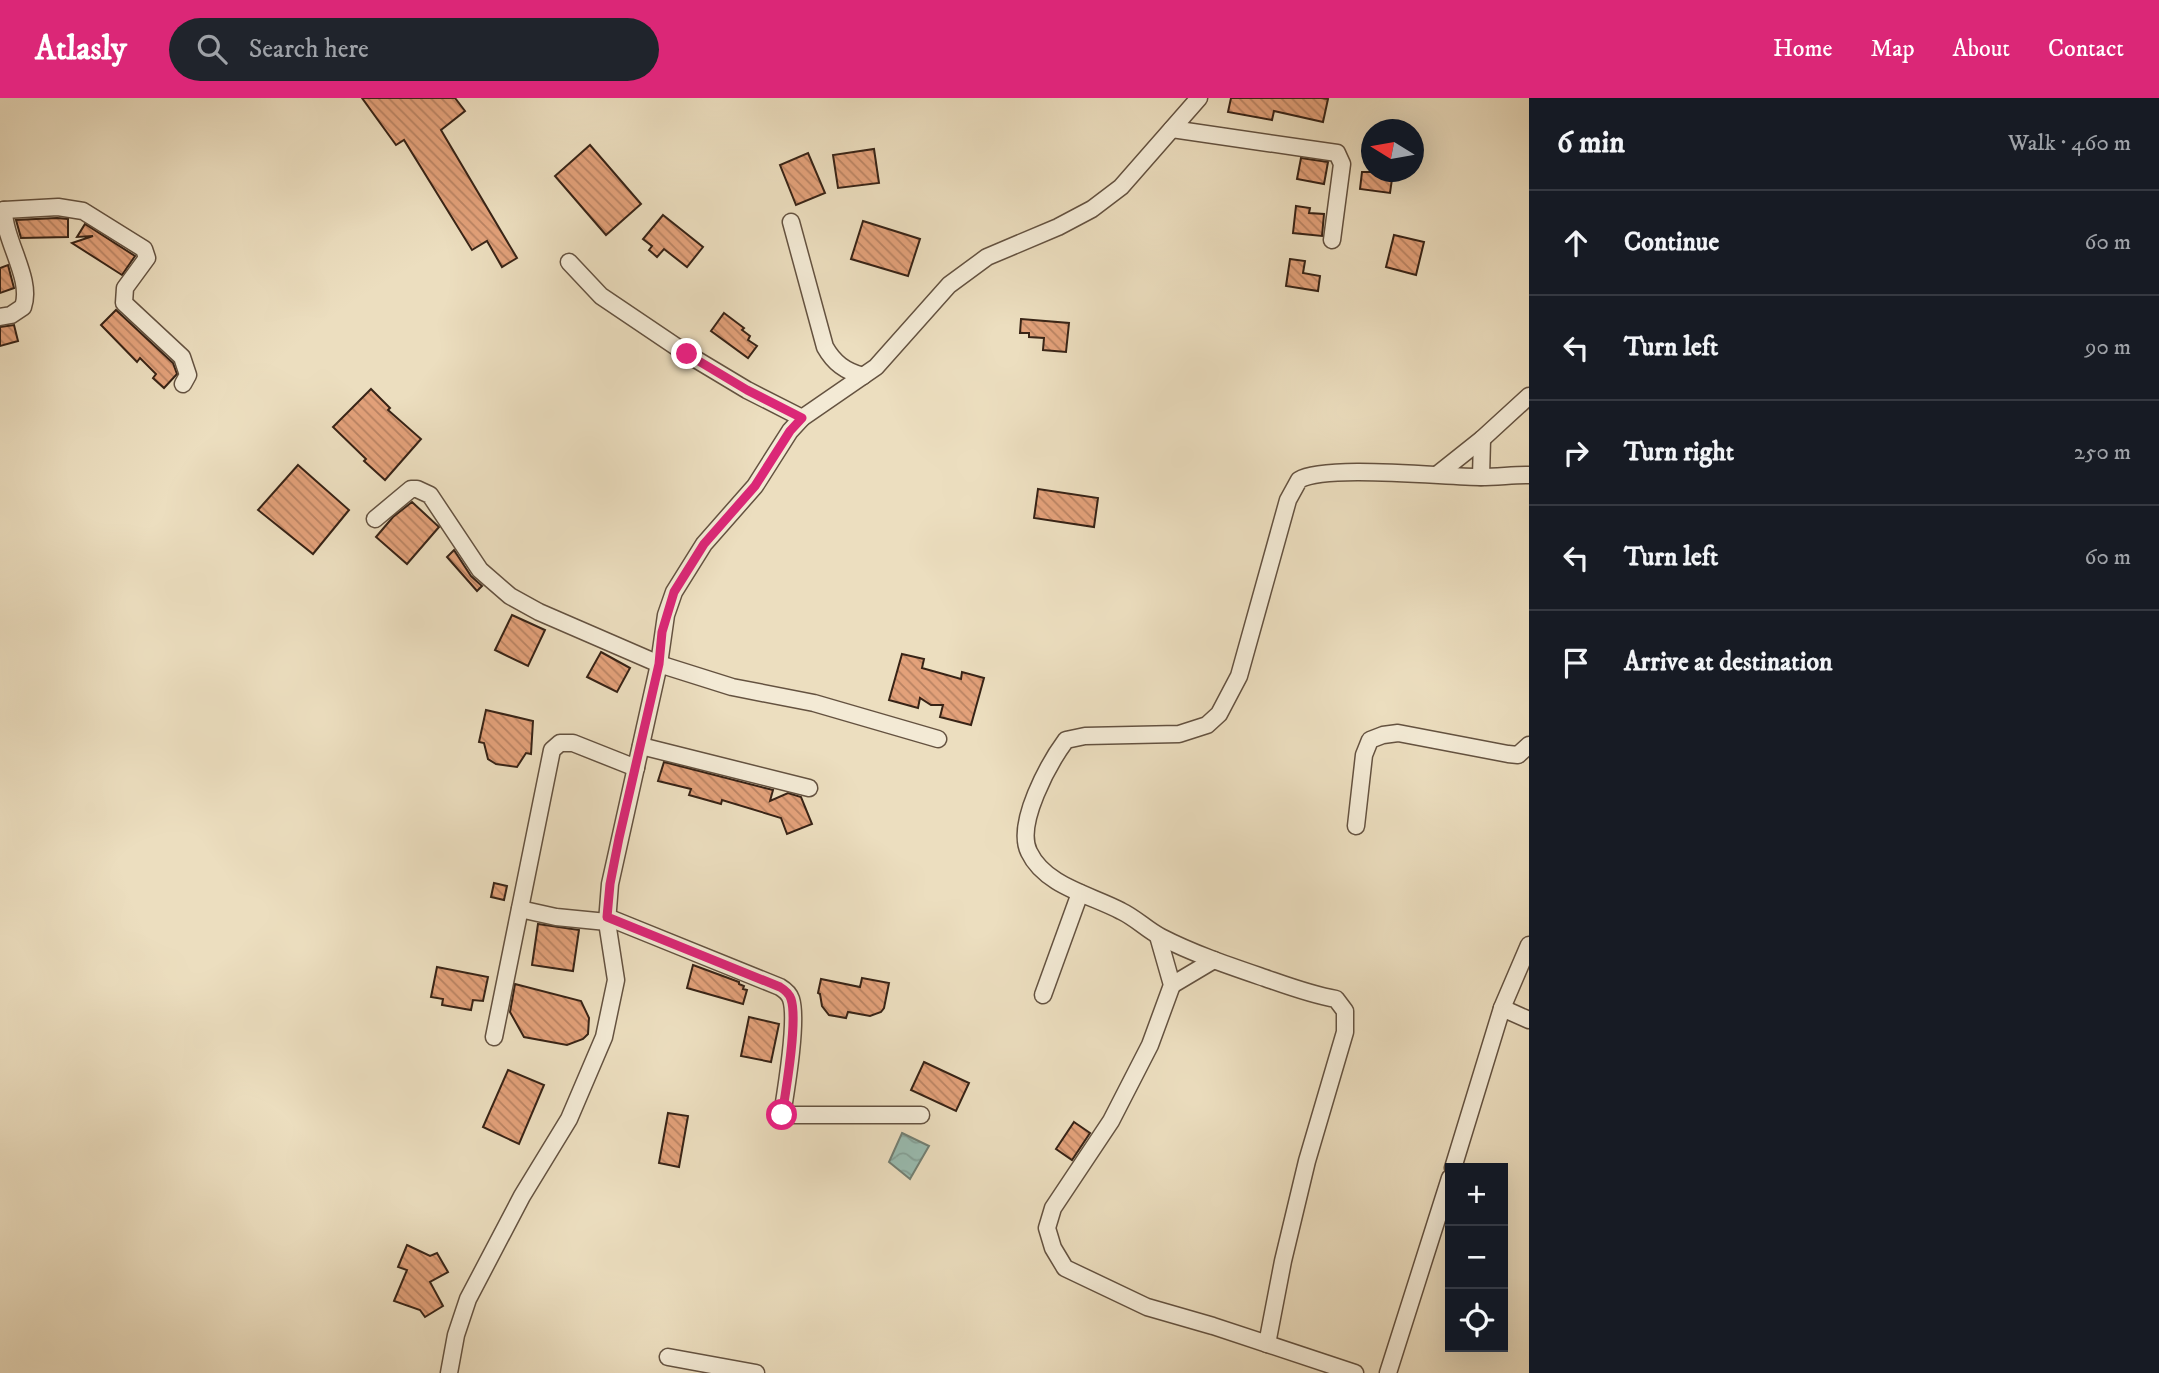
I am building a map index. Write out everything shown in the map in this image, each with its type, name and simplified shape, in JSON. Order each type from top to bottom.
[{"type":"street","points":[[449,1373],[456,1335],[468,1299],[522,1196],[569,1119],[604,1037],[616,980],[607,920],[610,884],[659,664],[666,615],[679,584],[704,544],[755,486],[790,431],[802,418],[863,376],[896,346],[949,285],[962,274],[987,257],[1058,227],[1092,209],[1121,187],[1199,98]]},
{"type":"street","points":[[1172,129],[1338,153],[1342,164],[1332,240]]},
{"type":"street","points":[[0,317],[11,315],[23,307],[26,300],[26,289],[7,259],[2,211],[12,208],[58,207],[83,211],[144,249],[146,258],[125,288],[124,303],[182,357],[188,375],[183,384]]},
{"type":"street","points":[[791,222],[825,347],[831,359],[840,366],[863,376]]},
{"type":"street","points":[[569,262],[601,296],[687,354],[747,390],[802,418]]},
{"type":"street","points":[[1438,474],[1529,396]]},
{"type":"street","points":[[1481,477],[1482,439]]},
{"type":"street","points":[[1268,1344],[1283,1261],[1307,1161],[1345,1032],[1345,1011],[1336,999],[1321,997],[1214,960],[1158,936],[1127,913],[1080,893],[1048,875],[1029,854],[1025,842],[1027,824],[1052,760],[1066,740],[1085,736],[1179,734],[1207,725],[1219,714],[1239,676],[1288,500],[1299,480],[1317,474],[1341,472],[1481,477],[1529,475]]},
{"type":"street","points":[[375,519],[411,489],[424,491],[438,506],[459,542],[480,570],[510,596],[572,627],[659,664],[732,687],[814,703],[938,740]]},
{"type":"street","points":[[1356,826],[1364,754],[1370,740],[1398,733],[1518,755],[1529,746]]},
{"type":"street","points":[[494,1037],[552,750],[556,745],[565,742],[573,743],[636,768]]},
{"type":"street","points":[[641,746],[809,788]]},
{"type":"street","points":[[1043,995],[1080,893]]},
{"type":"street","points":[[520,909],[556,917],[607,920],[780,987],[789,995],[793,1010],[782,1115],[921,1115]]},
{"type":"street","points":[[1158,936],[1172,985],[1150,1045],[1111,1121],[1053,1208],[1047,1228],[1053,1248],[1065,1268],[1147,1307],[1355,1373]]},
{"type":"street","points":[[1455,1163],[1502,1008],[1529,945]]},
{"type":"street","points":[[1172,985],[1214,960]]},
{"type":"street","points":[[1502,1008],[1529,1020]]},
{"type":"street","points":[[1388,1373],[1445,1194]]},
{"type":"street","points":[[668,1357],[757,1373]]},
{"type":"water","points":[[902,1133],[929,1146],[910,1179],[889,1162]]},
{"type":"building","points":[[362,98],[455,98],[465,111],[441,130],[517,258],[502,267],[487,241],[472,250],[404,140],[396,145]]},
{"type":"building","points":[[1231,98],[1328,99],[1323,122],[1274,111],[1272,120],[1228,112]]},
{"type":"building","points":[[590,145],[641,204],[606,235],[555,176]]},
{"type":"building","points":[[874,149],[879,183],[838,188],[833,155]]},
{"type":"building","points":[[808,153],[825,193],[796,205],[780,165]]},
{"type":"building","points":[[1301,158],[1328,162],[1324,184],[1297,179]]},
{"type":"building","points":[[1361,180],[1392,182],[1390,193],[1360,189]]},
{"type":"building","points":[[1296,206],[1310,208],[1309,213],[1324,214],[1322,236],[1293,233]]},
{"type":"building","points":[[663,215],[703,247],[687,267],[664,249],[657,257],[649,250],[652,246],[643,239]]},
{"type":"building","points":[[68,219],[68,237],[21,238],[16,220]]},
{"type":"building","points":[[863,221],[920,239],[908,276],[851,259]]},
{"type":"building","points":[[85,224],[135,256],[122,275],[72,243],[93,236],[77,237]]},
{"type":"building","points":[[1394,235],[1424,242],[1416,275],[1386,267]]},
{"type":"building","points":[[1290,259],[1305,261],[1303,273],[1320,276],[1318,291],[1286,286]]},
{"type":"building","points":[[8,265],[14,288],[0,293],[0,268]]},
{"type":"building","points":[[116,310],[173,363],[177,374],[164,388],[153,378],[156,374],[140,358],[137,362],[101,325]]},
{"type":"building","points":[[724,313],[744,328],[742,330],[750,336],[748,340],[757,346],[748,358],[711,331]]},
{"type":"building","points":[[1021,319],[1069,323],[1066,352],[1043,350],[1044,338],[1020,333]]},
{"type":"building","points":[[14,325],[18,341],[0,346],[0,327]]},
{"type":"building","points":[[371,389],[390,408],[388,410],[421,439],[385,480],[333,427]]},
{"type":"building","points":[[298,465],[349,510],[313,554],[258,510]]},
{"type":"building","points":[[1038,489],[1098,498],[1094,527],[1034,518]]},
{"type":"building","points":[[412,502],[439,527],[407,564],[376,537],[393,517]]},
{"type":"building","points":[[454,550],[471,576],[482,586],[477,591],[447,557]]},
{"type":"building","points":[[512,615],[545,630],[528,666],[495,650]]},
{"type":"building","points":[[601,652],[630,668],[617,692],[587,677]]},
{"type":"building","points":[[902,654],[924,659],[922,668],[961,679],[962,672],[984,678],[971,725],[940,717],[943,705],[931,705],[920,698],[918,708],[889,700]]},
{"type":"building","points":[[486,710],[533,721],[531,754],[526,753],[517,767],[496,764],[488,759],[484,743],[479,742]]},
{"type":"building","points":[[664,762],[773,790],[770,801],[788,793],[801,797],[812,824],[787,834],[781,818],[722,800],[721,804],[689,795],[691,789],[658,781]]},
{"type":"building","points":[[494,883],[507,886],[504,900],[491,897]]},
{"type":"building","points":[[538,924],[579,930],[573,971],[532,965]]},
{"type":"building","points":[[693,965],[739,982],[744,986],[743,989],[747,990],[743,1004],[687,988]]},
{"type":"building","points":[[437,967],[488,977],[483,1001],[473,1000],[471,1010],[442,1005],[443,999],[431,997]]},
{"type":"building","points":[[862,978],[889,983],[881,1012],[870,1016],[848,1012],[846,1018],[829,1015],[822,1006],[818,993],[821,979],[860,987]]},
{"type":"building","points":[[515,984],[581,1001],[589,1018],[588,1034],[583,1039],[567,1045],[524,1037],[510,1012]]},
{"type":"building","points":[[749,1017],[779,1024],[771,1062],[741,1056]]},
{"type":"building","points":[[924,1062],[969,1083],[956,1111],[911,1090]]},
{"type":"building","points":[[508,1070],[544,1085],[519,1144],[483,1127]]},
{"type":"building","points":[[668,1113],[688,1116],[679,1167],[659,1163]]},
{"type":"building","points":[[1074,1122],[1090,1133],[1072,1160],[1056,1149]]},
{"type":"building","points":[[407,1245],[430,1256],[437,1253],[448,1272],[430,1282],[443,1306],[425,1317],[420,1310],[394,1301],[407,1270],[398,1267]]},
{"type":"route","points":[[687,354],[747,390],[802,418],[790,431],[755,486],[704,544],[674,592],[662,632],[659,664],[619,838],[607,917],[786,991],[792,1000],[793,1010],[782,1115]]}]
